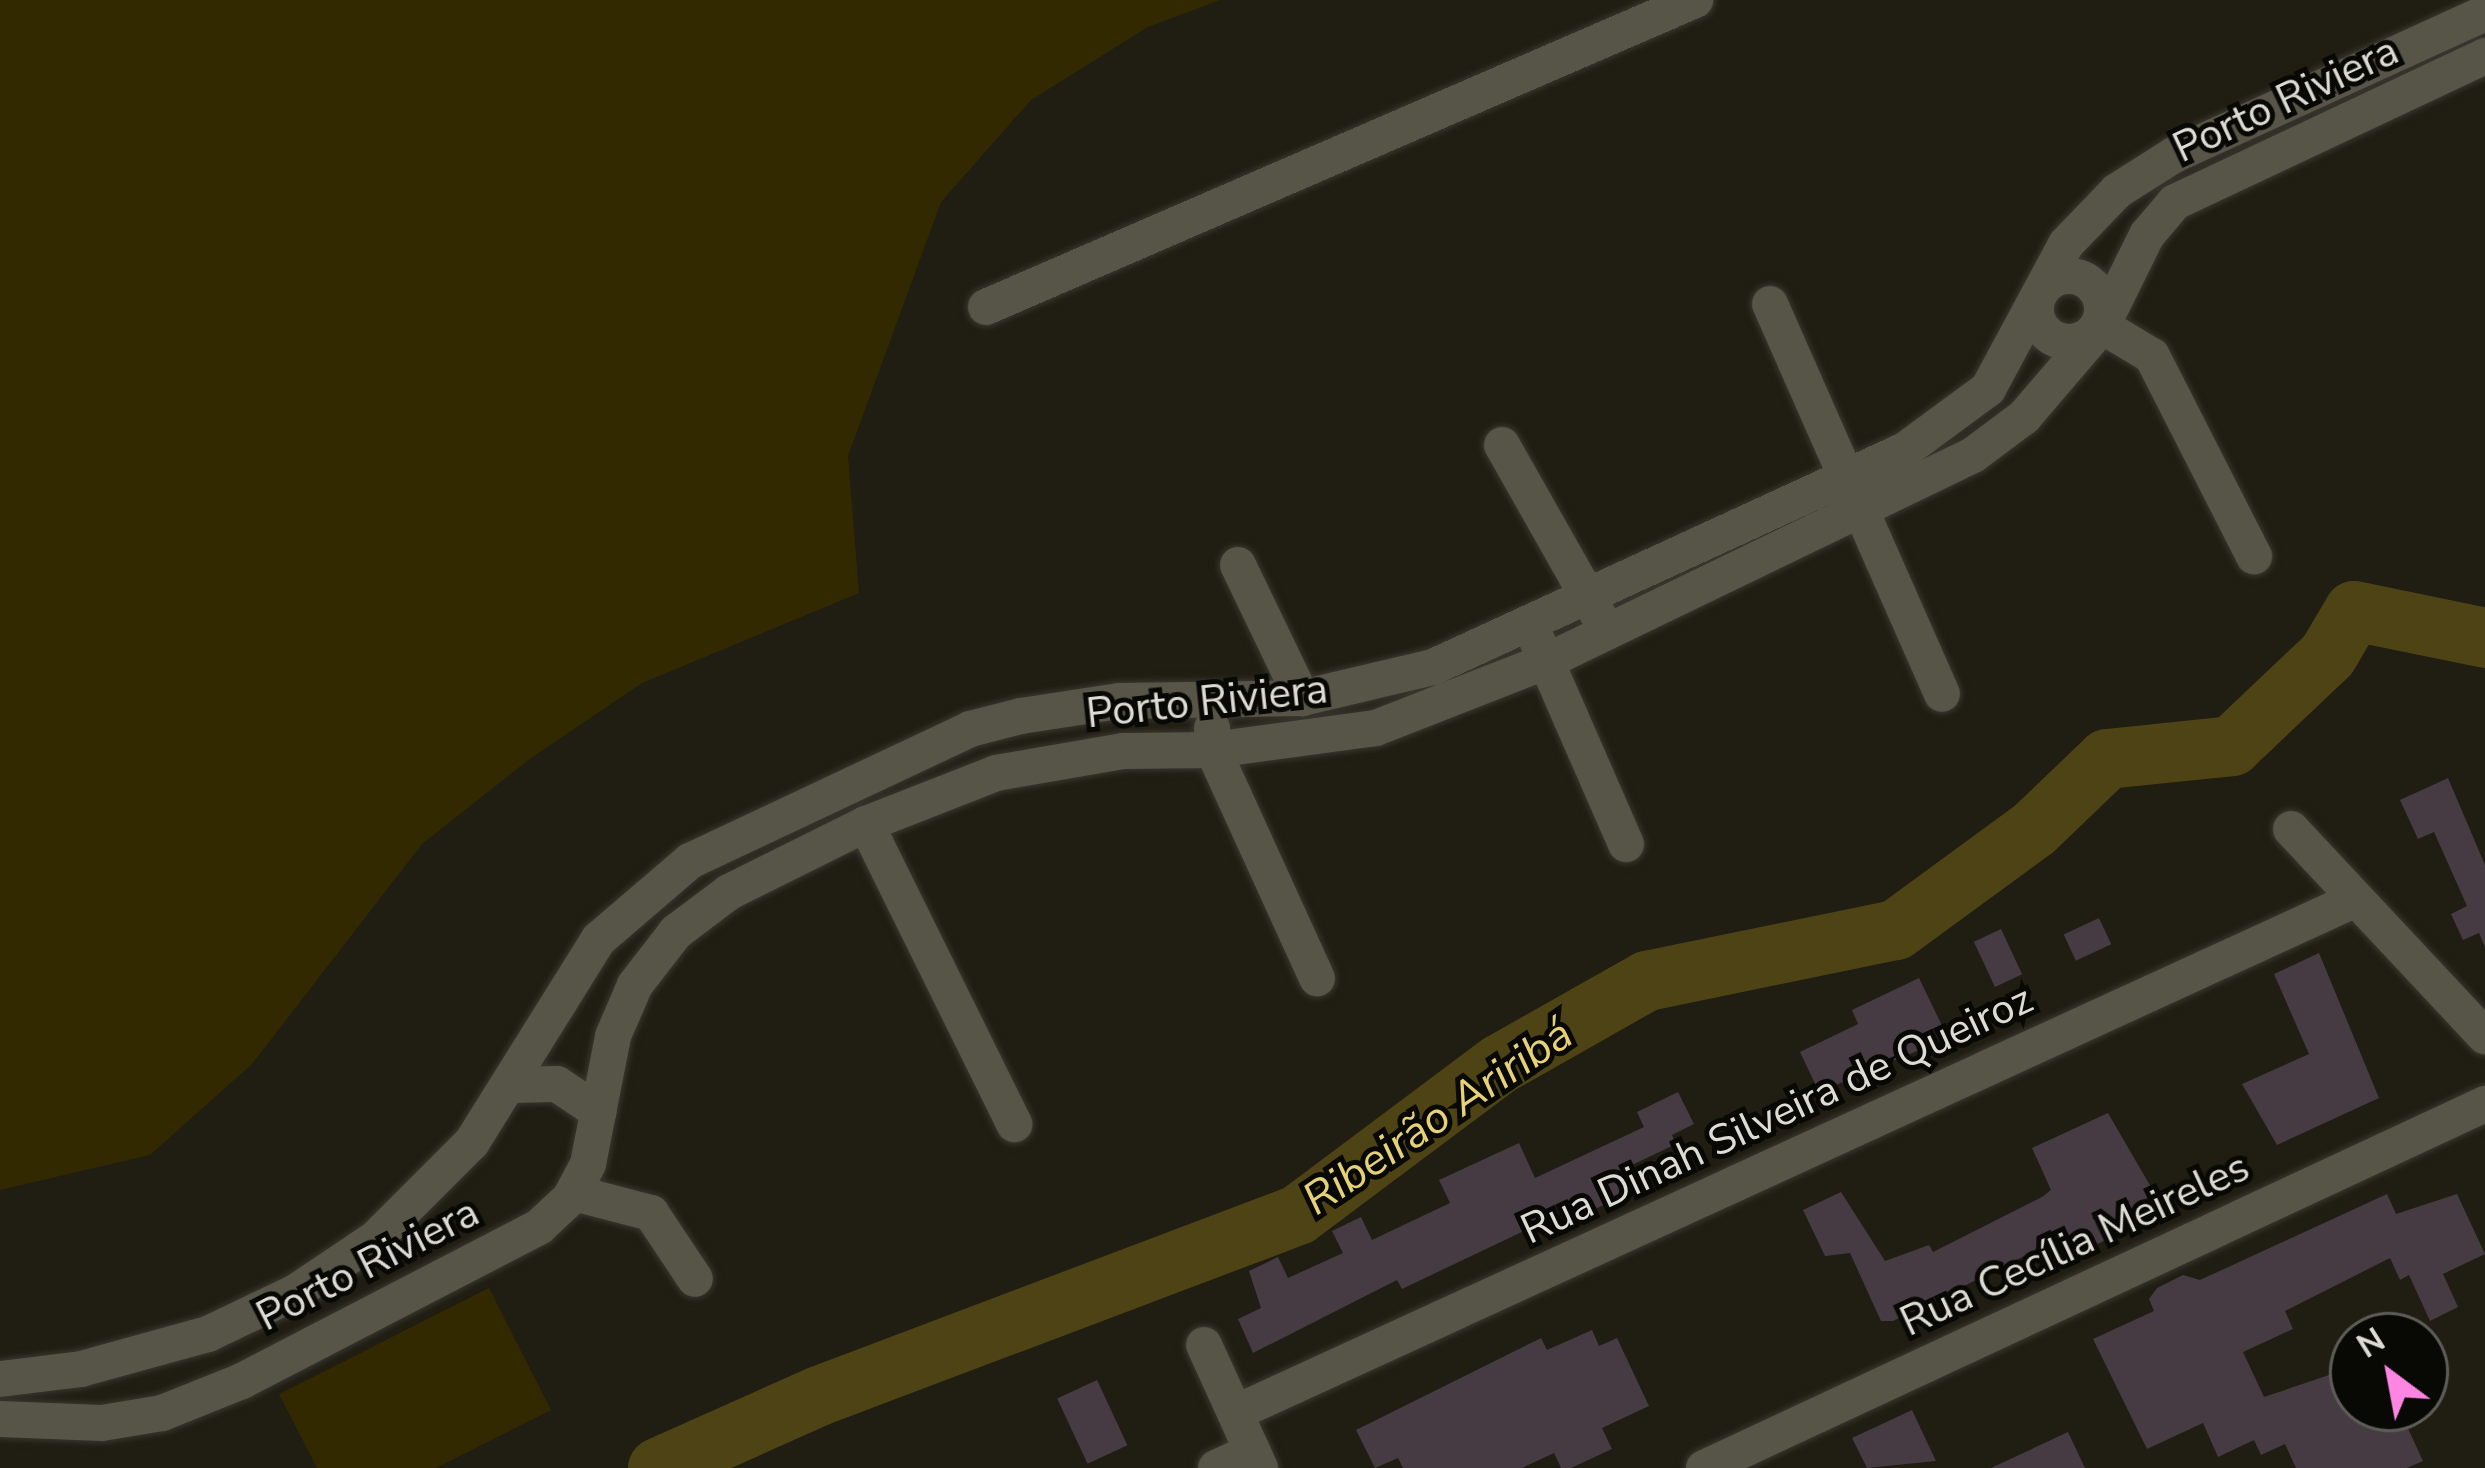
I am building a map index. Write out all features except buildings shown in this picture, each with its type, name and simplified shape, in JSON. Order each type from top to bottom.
[{"type":"street","points":[[986,307],[1695,0]]},
{"type":"street","name":"Porto Riviera","points":[[0,1379],[80,1369],[144,1354],[253,1315],[356,1253],[442,1177],[510,1085],[599,939],[690,861],[970,729],[1073,706],[1302,698],[1398,679],[1589,597],[1851,475],[1936,434],[1988,389],[2035,294],[2066,244],[2131,181],[2485,14]]},
{"type":"street","name":"Porto Riviera","points":[[0,1419],[78,1424],[162,1413],[242,1381],[539,1227],[574,1193],[622,1010],[676,932],[729,892],[866,824],[996,773],[1124,751],[1213,750],[1376,728],[1547,661],[1857,512],[1997,438],[2102,326],[2146,235],[2175,202],[2485,56]]},
{"type":"street","points":[[2315,91],[2331,126]]},
{"type":"street","points":[[2035,294],[2037,321],[2052,336],[2070,343],[2102,326],[2152,356],[2254,556]]},
{"type":"street","points":[[1770,304],[1851,475],[1857,512],[1942,694]]},
{"type":"street","points":[[1502,446],[1606,631]]},
{"type":"street","points":[[1238,565],[1302,698]]},
{"type":"street","points":[[1529,624],[1625,844]]},
{"type":"street","points":[[1211,700],[1213,750],[1317,978]]},
{"type":"street","points":[[866,824],[1014,1124]]},
{"type":"street","points":[[2290,829],[2485,1036]]},
{"type":"street","name":"Rua Dinah Silveira de Queiroz","points":[[1235,1413],[2356,899]]},
{"type":"street","points":[[510,1085],[557,1084],[598,1112]]},
{"type":"street","name":"Rua Cecília Meireles","points":[[1703,1468],[2485,1105]]},
{"type":"street","points":[[574,1193],[650,1213],[695,1279]]},
{"type":"street","points":[[1204,1346],[1256,1460],[1216,1468]]},
{"type":"street","points":[[144,1354],[144,1380],[162,1413]]},
{"type":"street","points":[[78,1424],[90,1392],[80,1369]]},
{"type":"shaded area","points":[[0,0],[1220,0],[1148,27],[1031,100],[941,202],[848,456],[859,593],[642,683],[531,758],[422,844],[252,1064],[150,1155],[0,1190]]},
{"type":"shaded area","points":[[489,1288],[551,1410],[436,1468],[317,1468],[279,1394]]},
{"type":"waterway","name":"Ribeirão Ariribá","points":[[658,1468],[819,1396],[1298,1215],[1500,1064],[1647,981],[1896,930],[2034,829],[2107,759],[2232,746],[2328,655],[2354,611],[2485,638]]}]
